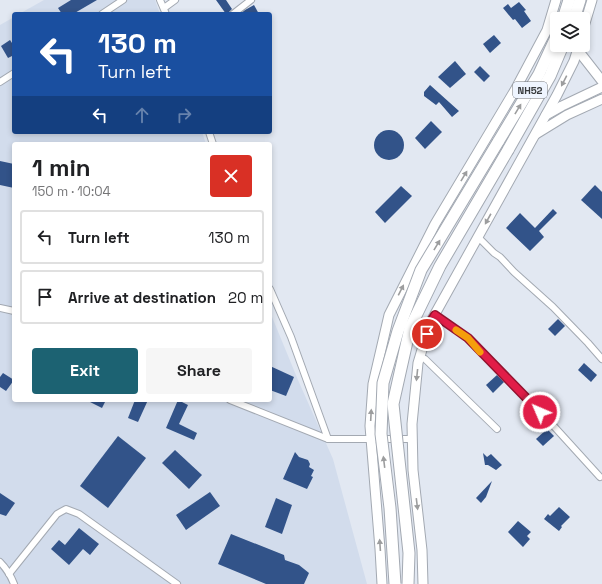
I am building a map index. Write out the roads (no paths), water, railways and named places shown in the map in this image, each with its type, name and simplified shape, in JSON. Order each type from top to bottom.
[{"type":"highway","points":[[565,12],[569,0]]},
{"type":"highway","points":[[576,12],[580,0]]},
{"type":"highway","name":"NH52","points":[[395,584],[390,508],[381,434],[383,383],[398,331],[421,270],[539,74],[550,50]]},
{"type":"highway","name":"NH52","points":[[408,584],[409,553],[393,404],[410,328],[440,266],[550,76],[560,52]]},
{"type":"street","points":[[105,12],[123,0]]},
{"type":"street","points":[[160,0],[165,11],[176,0]]},
{"type":"street","points":[[236,12],[251,0]]},
{"type":"street","points":[[382,584],[370,426],[373,384],[389,315],[435,224],[515,90],[547,30],[556,0]]},
{"type":"street","points":[[588,12],[592,0]]},
{"type":"street","points":[[423,584],[422,550],[413,470],[412,439],[418,363],[420,355],[430,323],[545,116],[574,61],[577,52]]},
{"type":"street","points":[[582,52],[602,80]]},
{"type":"street","points":[[0,82],[12,74]]},
{"type":"street","points":[[545,116],[580,97],[602,88]]},
{"type":"street","points":[[534,135],[567,115],[602,99]]},
{"type":"street","points":[[478,237],[553,307],[602,359]]},
{"type":"street","points":[[272,294],[291,337],[328,439]]},
{"type":"street","points":[[0,308],[12,311]]},
{"type":"street","points":[[435,315],[468,338],[550,422],[600,477]]},
{"type":"street","points":[[420,355],[420,357],[425,359],[496,429]]},
{"type":"street","points":[[235,402],[328,439],[412,439]]},
{"type":"street","points":[[9,574],[57,514],[66,509],[79,514],[177,584]]},
{"type":"street","points":[[0,562],[3,564],[14,584]]}]
